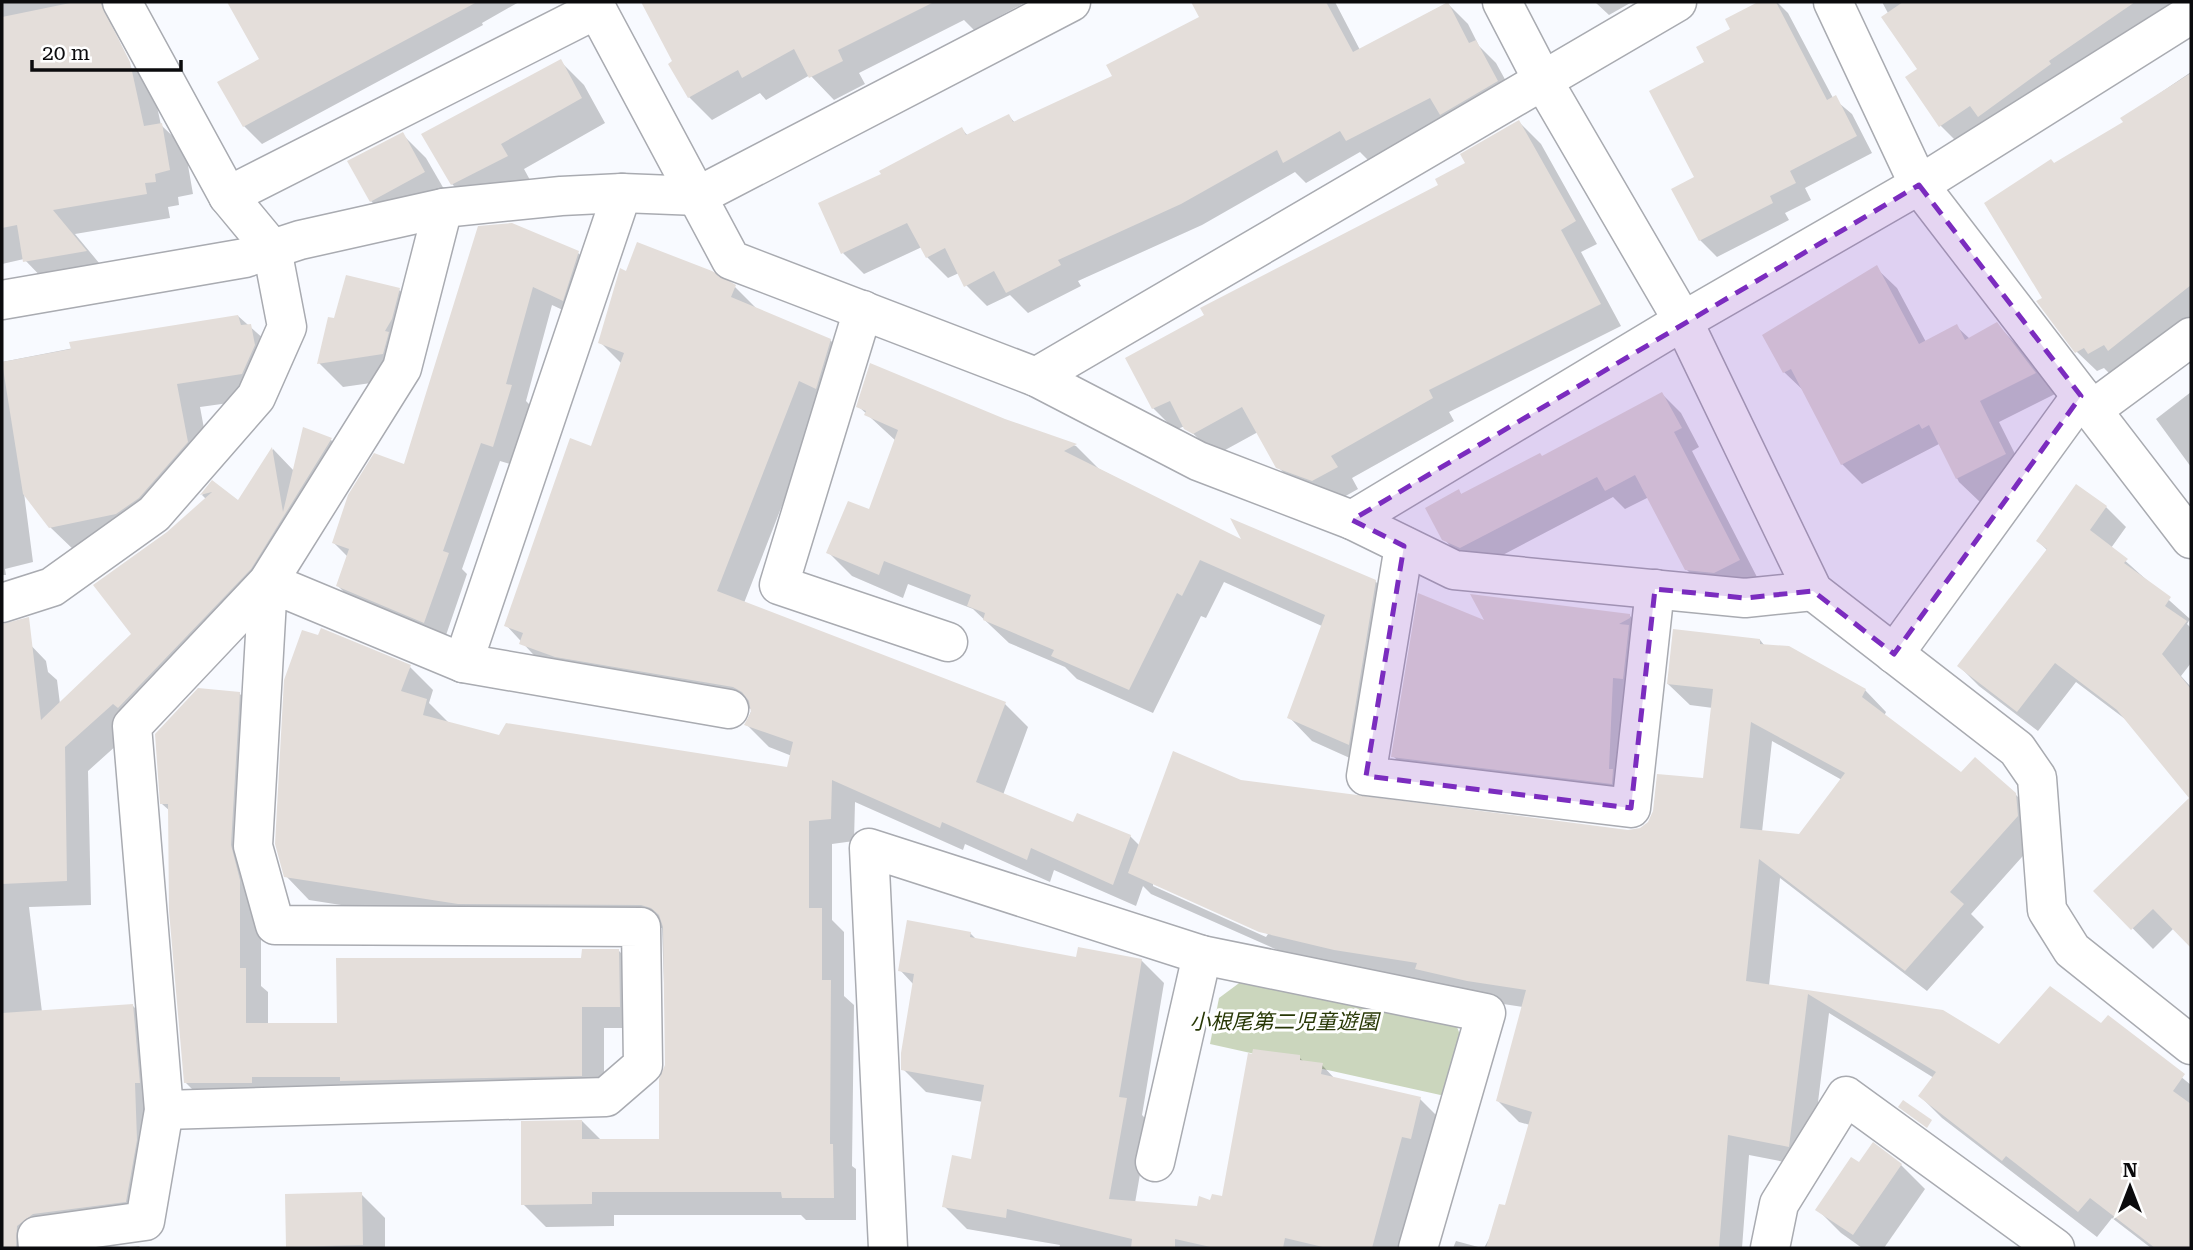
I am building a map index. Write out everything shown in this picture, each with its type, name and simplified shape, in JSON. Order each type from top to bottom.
[{"type":"street","points":[[2,603],[52,587],[153,514],[256,397],[287,327],[272,249],[228,196],[122,2]]},
{"type":"street","points":[[2,300],[245,258],[300,240],[443,208],[561,196],[622,193],[698,196],[1070,2]]},
{"type":"street","points":[[1502,2],[1542,79],[1683,321],[1813,591],[2017,749],[2037,778],[2047,910],[2072,950],[2191,1045]]},
{"type":"street","points":[[1037,377],[1677,2]]},
{"type":"street","points":[[1833,2],[1919,185],[2191,539]]},
{"type":"street","points":[[228,196],[595,5],[731,260],[1037,377],[1198,461],[1352,520],[1454,570],[1745,598],[1813,591]]},
{"type":"street","points":[[1352,520],[1683,321],[1919,185],[2191,14]]},
{"type":"street","points":[[463,663],[622,193]]},
{"type":"street","points":[[38,1248],[37,1236],[145,1221],[164,1110],[132,726],[268,582],[402,368],[443,208]]},
{"type":"street","points":[[863,310],[779,585],[948,642]]},
{"type":"street","points":[[1894,654],[2087,403],[2191,337]]},
{"type":"street","points":[[1404,545],[1366,776],[1630,808],[1655,589]]},
{"type":"street","points":[[268,582],[463,663],[729,709]]},
{"type":"street","points":[[164,1110],[606,1097],[643,1065],[641,927],[275,925],[253,846],[268,582]]},
{"type":"street","points":[[888,1248],[869,848],[1202,955],[1486,1013],[1418,1248]]},
{"type":"street","points":[[1155,1162],[1202,955]]},
{"type":"street","points":[[1770,1248],[1779,1204],[1846,1097],[2056,1248]]},
{"type":"highlighted area","points":[[1919,185],[2081,396],[1894,654],[1813,591],[1745,598],[1655,589],[1631,808],[1366,776],[1404,546],[1352,520]]},
{"type":"green space","name":"小根尾第二児童遊園","points":[[1250,975],[1456,1024],[1467,1054],[1454,1098],[1210,1044],[1219,998]]},
{"type":"building","points":[[75,2],[100,2],[130,62],[144,126],[162,123],[170,170],[155,174],[156,182],[145,183],[147,194],[53,210],[87,251],[23,262],[17,225],[2,228],[2,17]]},
{"type":"building","points":[[227,2],[477,2],[243,127],[217,82],[259,59]]},
{"type":"building","points":[[641,2],[934,2],[838,50],[843,61],[809,78],[794,49],[742,78],[738,70],[688,98],[668,64],[672,61]]},
{"type":"building","points":[[1191,2],[1326,2],[1353,52],[1448,2],[1469,43],[1476,40],[1498,81],[1440,115],[1430,98],[1346,141],[1340,131],[1283,163],[1277,150],[1181,204],[1058,260],[1061,265],[1006,293],[994,271],[964,287],[945,248],[926,258],[907,223],[841,254],[818,203],[881,174],[879,171],[962,127],[966,135],[1009,114],[1013,122],[1112,76],[1106,65],[1199,17]]},
{"type":"building","points":[[1758,2],[1776,2],[1827,100],[1836,95],[1857,136],[1790,171],[1796,183],[1770,196],[1773,203],[1699,241],[1671,189],[1694,177],[1649,91],[1704,62],[1696,47],[1730,29],[1725,19]]},
{"type":"building","points":[[1903,2],[2135,2],[2049,61],[2051,64],[1978,117],[1970,106],[1939,127],[1905,77],[1917,69],[1881,17]]},
{"type":"building","points":[[561,59],[582,98],[501,144],[508,156],[451,185],[421,134]]},
{"type":"building","points":[[2191,73],[2191,285],[2108,351],[2104,345],[2088,354],[2084,348],[2075,353],[2036,301],[2042,298],[1984,203],[2051,159],[2054,163],[2123,122],[2120,118]]},
{"type":"building","points":[[1519,120],[1576,221],[1561,230],[1601,304],[1429,390],[1433,398],[1331,456],[1338,467],[1312,481],[1276,468],[1242,407],[1193,434],[1184,429],[1170,401],[1152,409],[1125,358],[1204,315],[1200,308],[1438,185],[1435,179],[1465,163],[1460,154]]},
{"type":"building","points":[[403,132],[425,172],[370,202],[347,161]]},
{"type":"building","points":[[512,223],[579,251],[563,301],[533,287],[506,384],[512,385],[493,447],[481,443],[443,551],[449,553],[424,623],[336,586],[349,549],[332,543],[348,495],[374,453],[404,464],[478,226]]},
{"type":"building","points":[[637,242],[712,271],[736,285],[731,297],[831,339],[816,389],[799,381],[717,591],[1006,702],[976,782],[1073,822],[1077,813],[1131,835],[1113,885],[1031,848],[1027,860],[942,822],[940,828],[832,780],[831,819],[809,821],[809,908],[822,908],[822,980],[831,980],[830,1144],[833,1144],[834,1198],[782,1198],[781,1192],[592,1192],[592,1204],[521,1205],[521,1121],[582,1120],[582,1139],[659,1139],[659,1079],[665,1065],[663,927],[659,915],[651,908],[641,905],[458,904],[284,877],[275,844],[284,680],[302,630],[318,635],[321,628],[411,665],[401,691],[427,699],[423,715],[499,735],[506,723],[787,767],[793,742],[744,725],[751,712],[749,701],[742,692],[733,687],[555,657],[519,644],[523,633],[504,626],[570,438],[591,446],[624,353],[598,343],[620,268],[626,271]]},
{"type":"building","points":[[1877,265],[1919,344],[1957,324],[1965,340],[1997,322],[2036,373],[1980,401],[2006,454],[1956,479],[1929,425],[1922,429],[1919,424],[1841,465],[1791,369],[1783,373],[1762,335]]},
{"type":"building","points":[[346,275],[400,288],[392,319],[385,331],[389,332],[383,354],[317,364],[328,317],[334,318]]},
{"type":"building","points":[[238,315],[241,325],[251,324],[255,345],[242,374],[177,384],[188,442],[139,498],[116,514],[49,528],[23,494],[2,362],[71,349],[69,342]]},
{"type":"building","points":[[870,363],[1005,419],[1077,444],[1064,451],[1241,539],[1230,518],[1376,580],[1349,745],[1287,718],[1325,615],[1200,560],[1182,596],[1177,593],[1129,690],[1051,656],[1054,650],[983,620],[985,613],[967,606],[971,595],[884,561],[879,575],[826,553],[848,501],[869,509],[898,430],[864,415],[866,411],[856,407]]},
{"type":"building","points":[[1662,392],[1682,428],[1674,432],[1740,560],[1714,573],[1685,570],[1635,475],[1605,491],[1597,477],[1460,548],[1442,540],[1425,508],[1459,489],[1461,494],[1540,453],[1542,456]]},
{"type":"building","points":[[303,427],[332,438],[251,569],[118,708],[113,704],[65,747],[67,881],[2,884],[2,624],[29,617],[41,720],[131,634],[93,585],[167,532],[212,492],[200,495],[212,480],[238,500],[272,447],[283,512]]},
{"type":"building","points":[[2076,484],[2107,506],[2090,530],[2128,559],[2124,563],[2171,597],[2165,606],[2187,621],[2162,654],[2191,689],[2191,948],[2153,909],[2131,930],[2093,891],[2189,798],[2117,710],[2055,663],[2017,712],[1957,666],[2047,549],[2036,541]]},
{"type":"building","points":[[1418,593],[1484,620],[1470,594],[1630,614],[1630,618],[1619,624],[1629,625],[1623,679],[1613,678],[1609,769],[1613,769],[1612,784],[1391,757]]},
{"type":"building","points":[[1673,629],[1760,639],[1760,644],[1789,646],[1866,689],[1862,697],[1961,772],[1975,757],[2016,793],[2018,816],[1950,892],[1964,904],[1905,971],[1759,859],[1746,981],[1943,1010],[1999,1044],[2050,986],[2101,1023],[2108,1015],[2185,1074],[2173,1091],[2191,1104],[2191,1248],[2155,1248],[2090,1198],[2078,1212],[2006,1156],[2002,1161],[1918,1096],[1936,1072],[1808,994],[1789,1147],[1728,1135],[1719,1248],[1486,1248],[1499,1204],[1505,1205],[1532,1112],[1496,1101],[1526,990],[1467,981],[1415,969],[1417,963],[1334,950],[1259,932],[1128,873],[1173,751],[1241,780],[1628,830],[1640,828],[1648,822],[1653,811],[1657,774],[1703,778],[1713,689],[1667,684]],"holes":[[[1751,722],[1845,773],[1799,834],[1740,828]]]},
{"type":"building","points":[[198,688],[240,692],[231,845],[240,880],[240,968],[246,968],[246,1023],[337,1023],[336,958],[581,958],[582,949],[619,949],[620,1007],[582,1007],[582,1076],[340,1081],[340,1077],[252,1077],[252,1083],[184,1083],[169,911],[168,804],[160,804],[155,734]]},
{"type":"building","points":[[907,920],[971,932],[970,937],[1076,957],[1078,947],[1142,959],[1119,1097],[1127,1098],[1109,1199],[1197,1206],[1199,1196],[1210,1200],[1212,1194],[1222,1196],[1248,1053],[1252,1054],[1253,1049],[1300,1055],[1300,1060],[1323,1063],[1321,1074],[1421,1097],[1411,1139],[1402,1137],[1372,1248],[1327,1248],[1285,1238],[1283,1248],[1215,1248],[1175,1239],[1175,1248],[1131,1248],[1132,1239],[1007,1209],[1006,1218],[942,1207],[952,1155],[971,1159],[984,1085],[901,1070],[901,1053],[914,974],[898,971]]},
{"type":"building","points":[[133,1004],[140,1083],[135,1083],[137,1140],[126,1202],[33,1214],[17,1226],[16,1248],[2,1248],[2,1013]]},
{"type":"building","points":[[1903,1100],[1932,1120],[1927,1128],[1898,1107]]},
{"type":"building","points":[[1873,1142],[1902,1164],[1853,1235],[1815,1210],[1851,1157],[1859,1162]]},
{"type":"building","points":[[362,1192],[363,1245],[286,1247],[285,1194]]}]
